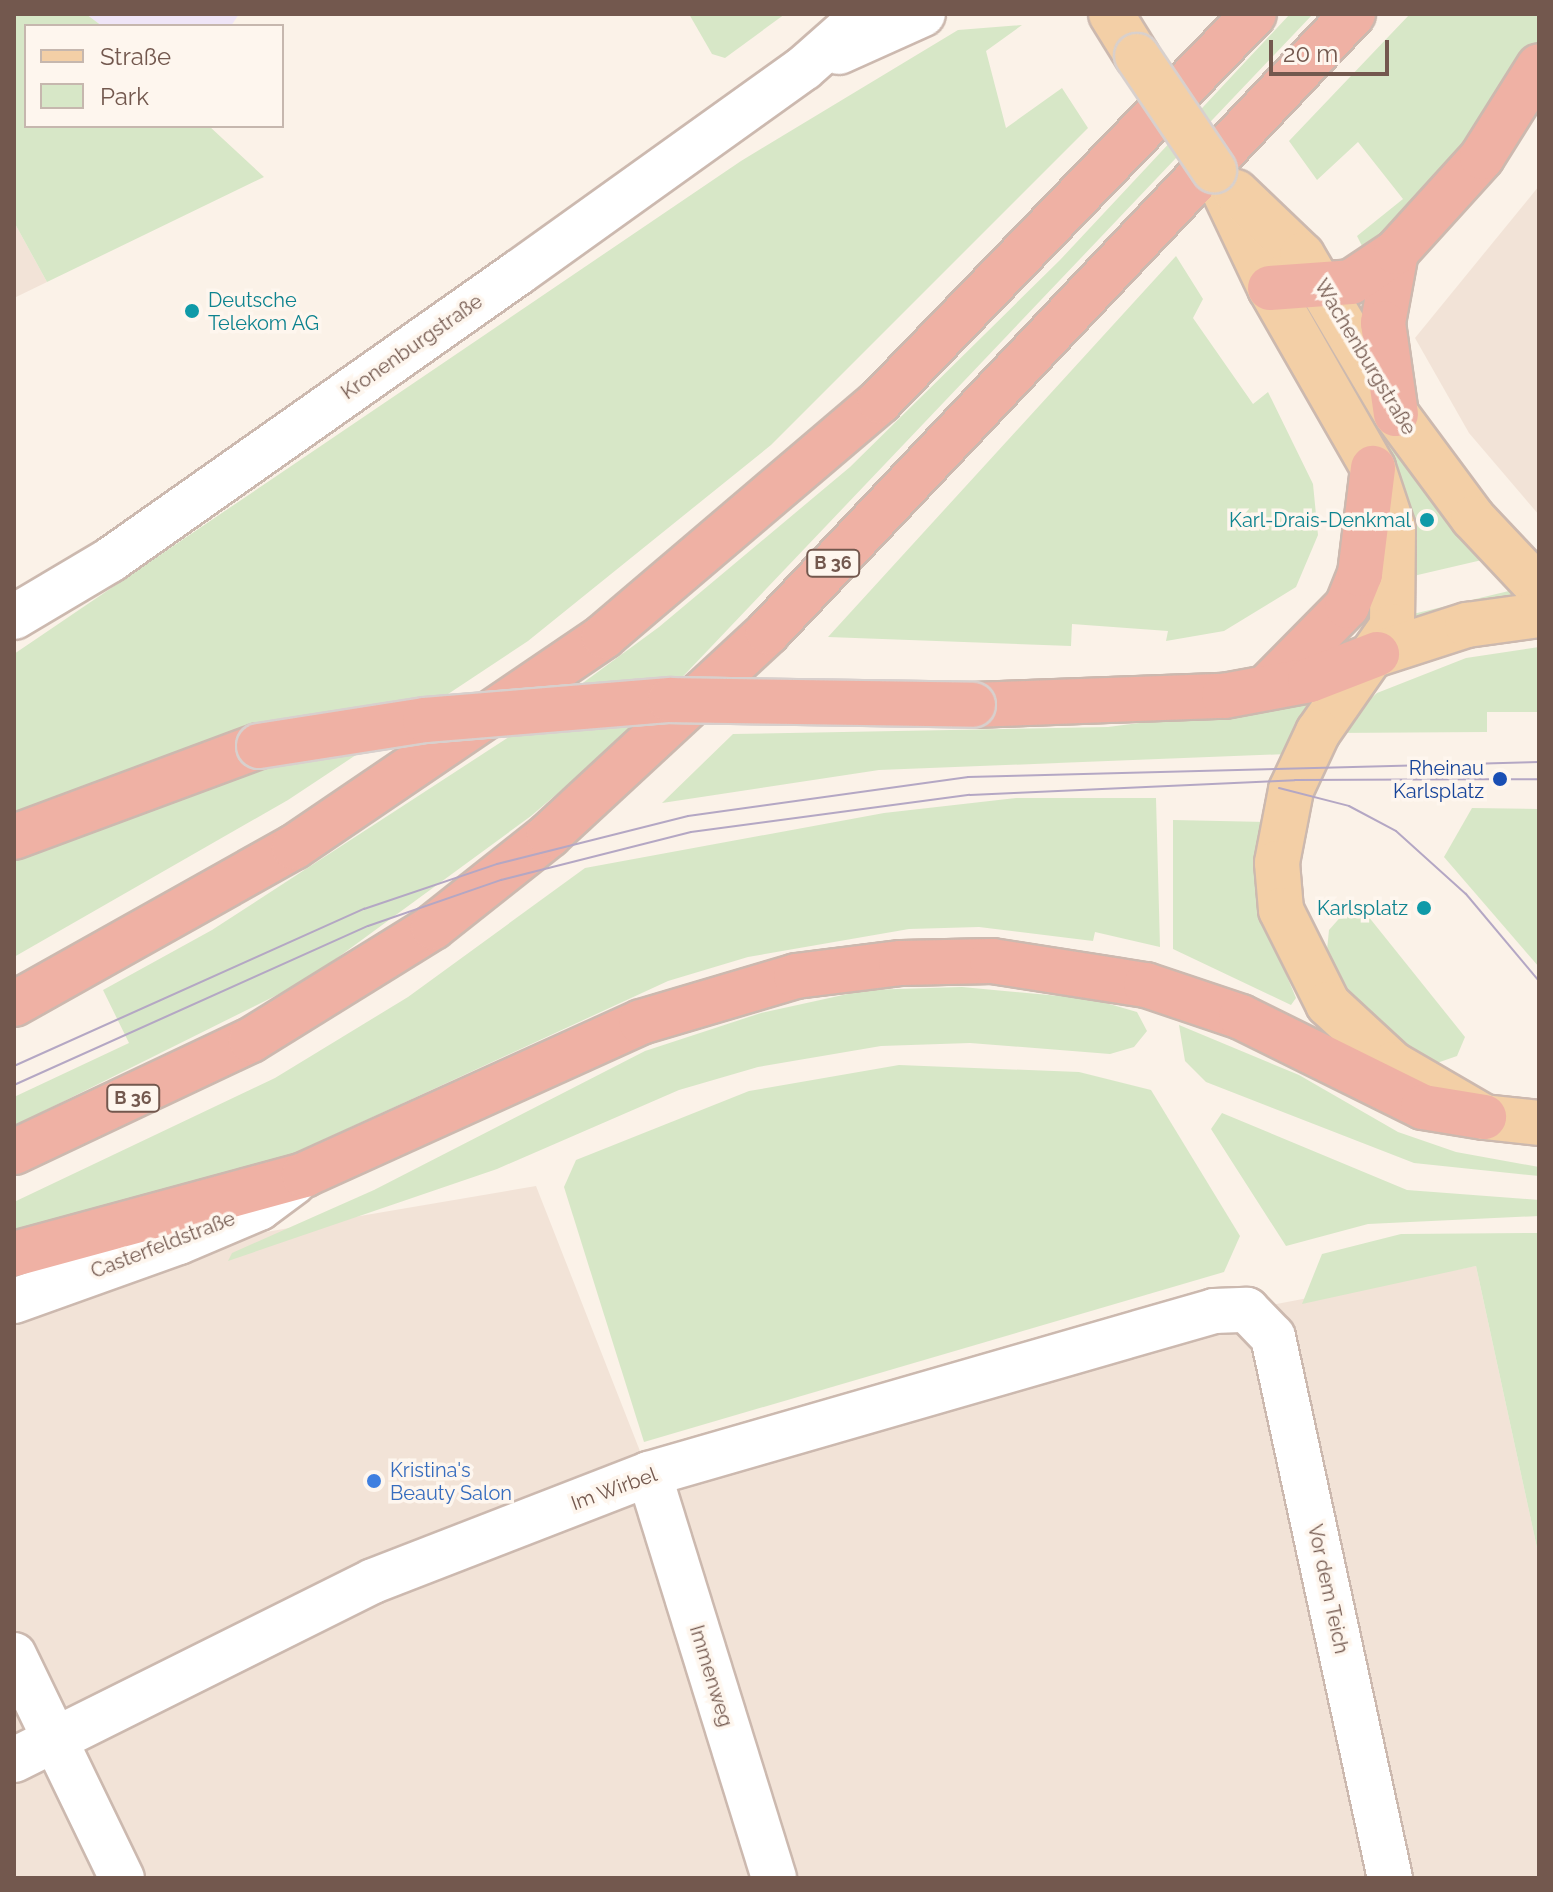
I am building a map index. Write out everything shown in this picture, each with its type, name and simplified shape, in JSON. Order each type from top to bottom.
[{"type":"highway","points":[[14,1004],[166,923],[411,771],[604,636],[752,517],[982,300],[1254,14]]},
{"type":"highway","name":"B 36","points":[[14,1152],[251,1040],[433,927],[646,750],[768,632],[1353,14]]},
{"type":"highway","points":[[1270,288],[1313,272],[1351,282],[1396,252],[1482,157],[1539,66]]},
{"type":"highway","points":[[1396,252],[1383,323],[1396,414]]},
{"type":"highway","points":[[1263,689],[1316,646],[1347,606],[1360,574],[1373,468]]},
{"type":"highway","points":[[14,837],[86,805],[259,746],[425,720],[670,700],[973,705],[1155,704],[1263,689],[1377,654]]},
{"type":"highway","points":[[14,1254],[304,1175],[641,1022],[796,976],[992,961],[1166,990],[1395,1096],[1484,1117]]},
{"type":"main road","name":"Wachenburgstraße","points":[[1111,14],[1214,170],[1270,288],[1373,468],[1393,528],[1397,602],[1377,654]]},
{"type":"main road","name":"Wachenburgstraße","points":[[1214,170],[1313,272],[1396,414],[1531,581]]},
{"type":"main road","points":[[1539,615],[1467,625],[1377,654],[1318,732],[1291,790],[1277,863],[1281,910],[1308,971],[1337,1013],[1393,1064],[1484,1117],[1539,1123]]},
{"type":"street","name":"Kronenburgstraße","points":[[14,617],[123,551],[804,68],[865,14]]},
{"type":"street","name":"Kronenburgstraße","points":[[804,68],[923,14]]},
{"type":"street","name":"Casterfeldstraße","points":[[14,1301],[246,1214],[304,1175]]},
{"type":"street","name":"Im Wirbel","points":[[14,1760],[373,1581],[649,1474],[1214,1311],[1247,1310]]},
{"type":"street","name":"Vor dem Teich","points":[[1247,1310],[1273,1337],[1390,1878]]},
{"type":"street","name":"Immenweg","points":[[649,1474],[774,1878]]},
{"type":"street","points":[[14,1655],[122,1878]]},
{"type":"shaded area","points":[[86,14],[239,14],[232,24],[99,24]]},
{"type":"shaded area","points":[[1539,186],[1539,515],[1469,433],[1415,338]]},
{"type":"shaded area","points":[[14,222],[47,282],[14,298]]},
{"type":"shaded area","points":[[536,1186],[649,1474],[1235,1312],[1476,1266],[1539,1557],[1539,1878],[14,1878],[14,1275]]},
{"type":"green space","points":[[14,14],[86,14],[99,24],[24,24],[24,128],[211,128],[264,177],[47,282],[14,222]]},
{"type":"green space","points":[[689,14],[785,14],[725,58],[712,54]]},
{"type":"green space","points":[[1290,14],[1313,14],[632,730],[531,816],[307,980],[14,1126],[14,1097],[129,1043],[103,990],[212,930],[512,735],[659,627],[850,467],[1060,260]]},
{"type":"green space","points":[[1410,14],[1539,14],[1539,40],[1447,173],[1366,254],[1357,236],[1403,199],[1358,142],[1317,180],[1289,141]]},
{"type":"green space","points":[[1022,25],[986,51],[1006,128],[1062,88],[1088,128],[771,445],[528,641],[288,800],[14,957],[14,654],[741,161],[958,30]]},
{"type":"green space","points":[[1176,256],[1203,299],[1193,318],[1253,404],[1268,392],[1313,484],[1318,535],[1296,587],[1224,631],[1166,641],[1168,631],[1072,624],[1071,646],[828,637]]},
{"type":"green space","points":[[1390,433],[1432,496],[1482,560],[1409,577],[1397,478],[1383,438]]},
{"type":"green space","points":[[1513,590],[1530,600],[1416,623],[1413,614]]},
{"type":"green space","points":[[1539,647],[1539,712],[1487,712],[1487,732],[1332,733],[1377,693],[1466,658]]},
{"type":"green space","points":[[1311,701],[1287,754],[879,770],[662,803],[733,734],[1108,727]]},
{"type":"green space","points":[[1016,798],[1156,798],[1160,947],[1095,932],[1093,941],[979,927],[909,929],[748,957],[668,981],[247,1175],[14,1238],[14,1202],[275,1078],[408,997],[585,868],[884,813]]},
{"type":"green space","points":[[1472,808],[1539,809],[1539,967],[1444,857]]},
{"type":"green space","points":[[1173,820],[1267,822],[1269,933],[1296,998],[1291,1005],[1173,949]]},
{"type":"green space","points":[[1364,911],[1465,1037],[1457,1056],[1434,1064],[1410,1059],[1361,1013],[1327,950],[1329,930],[1345,912]]},
{"type":"green space","points":[[962,987],[1092,999],[1137,1012],[1147,1031],[1134,1047],[1110,1054],[970,1043],[881,1046],[758,1067],[679,1090],[497,1169],[228,1261],[232,1253],[374,1190],[645,1051],[761,1013],[866,990]]},
{"type":"green space","points":[[1179,1025],[1299,1075],[1398,1132],[1456,1152],[1539,1167],[1539,1176],[1414,1163],[1206,1082],[1185,1061]]},
{"type":"green space","points":[[899,1065],[1079,1072],[1151,1090],[1240,1236],[1224,1272],[644,1442],[564,1187],[576,1160],[749,1091]]},
{"type":"green space","points":[[1222,1113],[1407,1190],[1539,1200],[1539,1216],[1368,1224],[1286,1246],[1211,1129]]},
{"type":"green space","points":[[1539,1233],[1539,1557],[1476,1266],[1302,1304],[1322,1254],[1401,1234]]},
{"type":"tram line","points":[[14,1066],[364,909],[497,864],[688,816],[968,777],[1539,762]]},
{"type":"tram line","points":[[14,1085],[368,926],[501,880],[691,832],[970,795],[1295,780],[1539,779]]},
{"type":"tram line","points":[[1279,788],[1349,806],[1396,831],[1466,894],[1539,981]]},
{"type":"place","name":"Deutsche Telekom AG","points":[[192,311]]},
{"type":"place","name":"Karl-Drais-Denkmal","points":[[1427,520]]},
{"type":"place","name":"Rheinau Karlsplatz","points":[[1500,779]]},
{"type":"place","name":"Karlsplatz","points":[[1424,908]]},
{"type":"place","name":"Kristina's Beauty Salon","points":[[374,1481]]}]
